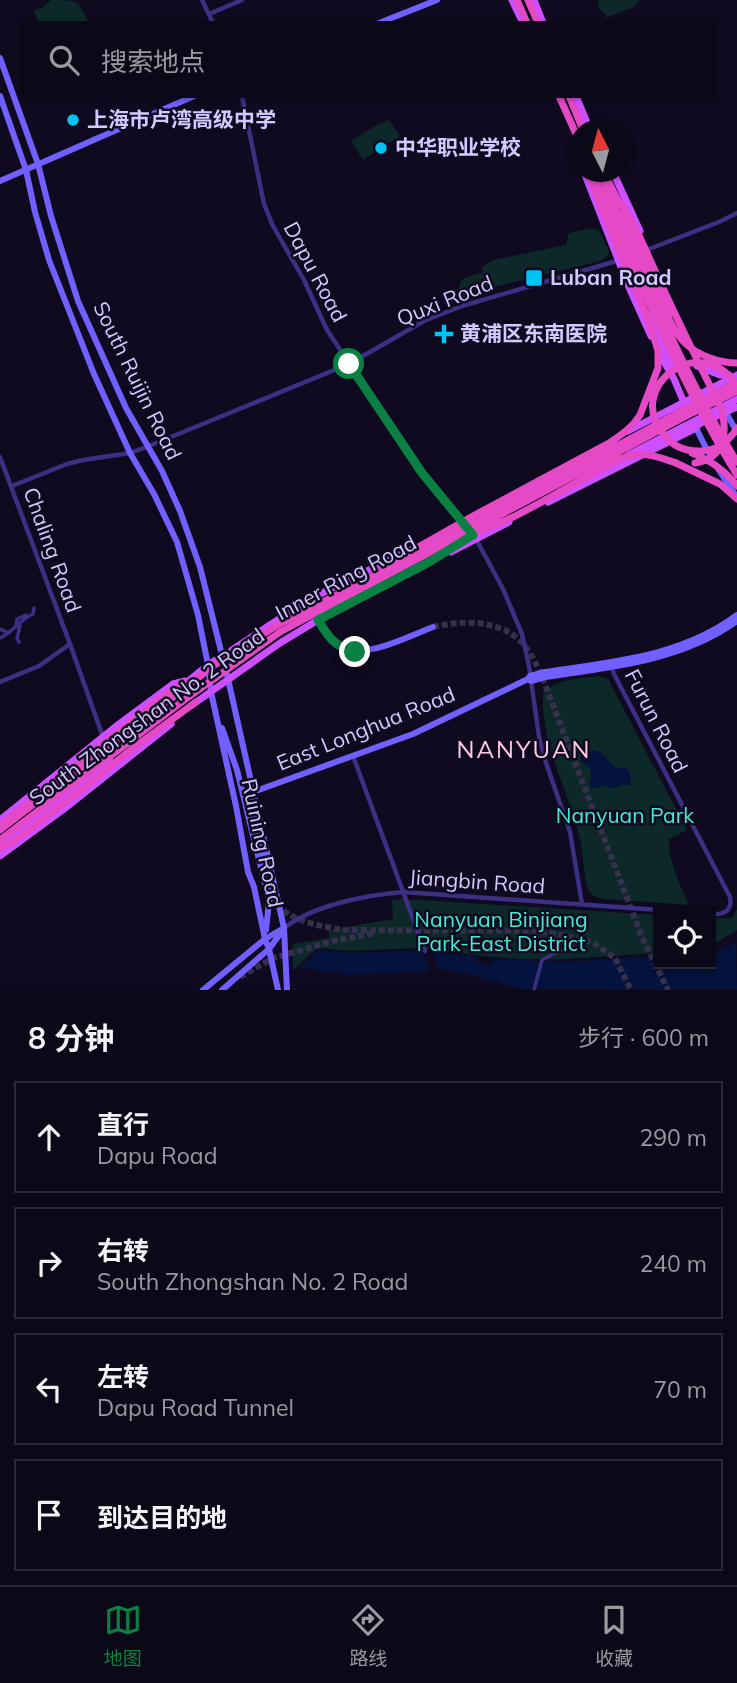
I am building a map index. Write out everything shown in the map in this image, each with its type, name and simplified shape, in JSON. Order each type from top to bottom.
[{"type":"highway","points":[[515,0],[524,21]]},
{"type":"highway","points":[[528,0],[537,21]]},
{"type":"highway","points":[[559,98],[569,121]]},
{"type":"highway","points":[[570,98],[578,119]]},
{"type":"highway","points":[[593,182],[656,340],[658,368],[653,405],[660,432],[673,445],[711,462],[737,486]]},
{"type":"highway","points":[[594,182],[676,364],[737,475]]},
{"type":"highway","points":[[607,182],[674,343],[737,462]]},
{"type":"highway","points":[[608,182],[669,318],[681,338],[708,364]]},
{"type":"highway","points":[[618,200],[630,216],[724,418],[722,443],[711,457],[695,463],[676,463]]},
{"type":"highway","points":[[694,350],[723,362],[737,364]]},
{"type":"highway","points":[[370,577],[446,531],[609,443],[631,428],[670,372],[680,366],[708,364],[721,369],[737,382]]},
{"type":"highway","points":[[721,369],[737,364]]},
{"type":"highway","points":[[643,409],[658,368]]},
{"type":"highway","name":"Inner Ring Road","points":[[0,840],[183,701],[280,632],[692,413],[737,382]]},
{"type":"highway","name":"Inner Ring Road","points":[[0,828],[216,664],[276,626],[737,382]]},
{"type":"highway","points":[[685,450],[713,449],[737,430]]},
{"type":"highway","points":[[451,541],[487,529],[630,456],[651,455],[676,463],[720,484],[737,498]]},
{"type":"highway","points":[[0,828],[14,813],[164,696],[187,682]]},
{"type":"highway","points":[[0,847],[14,841],[195,702]]},
{"type":"main road","points":[[384,21],[437,0]]},
{"type":"main road","points":[[534,0],[542,21]]},
{"type":"main road","name":"South Ruijin Road","points":[[0,58],[38,164],[78,301],[126,408],[149,446],[180,511],[200,567],[253,792]]},
{"type":"main road","name":"South Ruijin Road","points":[[0,96],[26,170],[49,260],[94,374],[130,453],[177,542],[198,615],[213,704]]},
{"type":"main road","points":[[0,181],[189,98]]},
{"type":"main road","points":[[559,98],[569,125]]},
{"type":"main road","points":[[577,98],[585,119]]},
{"type":"main road","points":[[593,182],[663,363],[680,393],[690,403],[709,409],[737,407]]},
{"type":"main road","points":[[609,182],[646,250]]},
{"type":"main road","points":[[617,182],[661,293],[697,365],[737,430]]},
{"type":"main road","points":[[685,340],[699,351],[737,364]]},
{"type":"main road","points":[[697,365],[737,382]]},
{"type":"main road","points":[[712,389],[737,382]]},
{"type":"main road","name":"South Zhongshan No. 2 Road","points":[[0,828],[37,804],[208,665],[308,600],[465,524],[470,514],[572,459],[671,409],[690,403],[712,389],[737,382]]},
{"type":"main road","name":"South Zhongshan No. 2 Road","points":[[0,847],[92,775],[280,643],[318,620],[449,554],[474,537],[648,445],[699,424],[737,399]]},
{"type":"main road","points":[[690,403],[695,425],[737,498]]},
{"type":"main road","points":[[465,524],[647,430],[690,403]]},
{"type":"main road","points":[[647,430],[671,409]]},
{"type":"main road","name":"South Zhongshan No. 2 Road","points":[[474,537],[677,438],[695,425]]},
{"type":"main road","points":[[648,445],[677,438]]},
{"type":"main road","points":[[308,600],[333,641],[341,648],[355,652],[369,651],[433,627]]},
{"type":"main road","name":"East Longhua Road","points":[[611,665],[682,645],[737,615]]},
{"type":"main road","name":"East Longhua Road","points":[[253,792],[413,734],[545,672],[656,659],[706,639],[737,621]]},
{"type":"main road","points":[[0,820],[173,684],[187,682]]},
{"type":"main road","points":[[0,856],[158,735],[195,702]]},
{"type":"main road","points":[[213,704],[237,770],[265,884]]},
{"type":"main road","name":"Ruining Road","points":[[213,704],[248,872],[254,887],[278,990]]},
{"type":"main road","points":[[253,792],[250,800],[268,881],[265,939]]},
{"type":"main road","name":"Ruining Road","points":[[253,792],[284,928],[287,990]]},
{"type":"main road","points":[[254,887],[265,908],[267,919]]},
{"type":"main road","points":[[203,990],[265,939],[284,928]]},
{"type":"main road","points":[[222,990],[269,949],[284,928]]},
{"type":"street","points":[[202,0],[212,21]]},
{"type":"street","points":[[209,14],[242,0]]},
{"type":"street","name":"Dapu Road","points":[[242,98],[264,204],[327,330],[422,473],[474,537],[514,613],[522,634],[542,750],[570,831],[582,904]]},
{"type":"street","name":"Quxi Road","points":[[12,486],[67,464],[130,453],[149,446],[349,364],[424,321],[462,306],[622,259],[737,213]]},
{"type":"street","name":"Chaling Road","points":[[0,457],[103,737]]},
{"type":"street","points":[[0,638],[33,614],[34,608]]},
{"type":"street","points":[[16,627],[19,618],[29,615]]},
{"type":"street","points":[[19,642],[21,624]]},
{"type":"street","points":[[0,629],[9,633]]},
{"type":"street","points":[[0,681],[39,666],[70,644]]},
{"type":"street","name":"Furun Road","points":[[611,665],[730,897],[730,906],[725,913],[716,914]]},
{"type":"street","points":[[353,756],[425,951]]},
{"type":"street","name":"Jiangbin Road","points":[[284,928],[338,904],[403,892],[653,909]]},
{"type":"street","points":[[534,990],[542,960],[561,950]]},
{"type":"green space","points":[[51,0],[73,1],[88,21],[38,21],[34,11]]},
{"type":"green space","points":[[598,0],[640,0],[634,7],[605,18],[606,15],[599,9]]},
{"type":"green space","points":[[389,120],[400,136],[363,160],[351,141]]},
{"type":"green space","points":[[593,228],[599,230],[609,251],[607,257],[600,261],[462,297],[460,282],[483,272],[482,267],[493,260],[566,245],[568,235],[572,232]]},
{"type":"green space","name":"Nanyuan Park","points":[[599,676],[608,679],[687,830],[669,839],[669,848],[675,873],[689,905],[604,899],[593,895],[588,888],[576,825],[546,732],[543,693],[562,682]]},
{"type":"green space","name":"Nanyuan Binjiang Park-East District","points":[[392,900],[653,915],[653,953],[523,959],[419,948],[350,951],[317,948],[293,970],[293,944],[329,938],[329,930],[393,919]]},
{"type":"green space","points":[[737,909],[737,930],[716,943],[716,918],[732,918]]},
{"type":"water","points":[[593,750],[603,753],[616,768],[628,769],[631,776],[630,785],[620,785],[614,789],[606,785],[590,788],[591,771],[580,758]]},
{"type":"water","points":[[736,942],[737,990],[524,990],[489,979],[486,982],[486,978],[442,969],[439,971],[432,952],[477,957],[477,963],[492,965],[493,959],[567,962],[642,957],[653,960],[653,969],[716,969],[716,953]]},
{"type":"water","points":[[319,950],[351,953],[422,950],[430,971],[349,975],[299,968]]},
{"type":"tunnel","points":[[433,627],[457,623],[493,626],[515,636],[529,652],[541,674],[642,937],[668,990]]},
{"type":"tunnel","points":[[268,889],[276,904],[290,915],[307,922],[343,930],[537,931],[592,942],[615,958],[631,990]]},
{"type":"tunnel","points":[[240,977],[273,958],[375,933]]},
{"type":"place","name":"上海市卢湾高级中学","points":[[73,120]]},
{"type":"place","name":"中华职业学校","points":[[381,148]]},
{"type":"place","name":"Luban Road","points":[[534,278]]},
{"type":"place","name":"黄浦区东南医院","points":[[444,334]]},
{"type":"district","name":"NANYUAN","points":[[524,750]]},
{"type":"route","points":[[349,364],[422,473],[473,535],[429,562],[318,620],[341,648],[355,652]]}]
